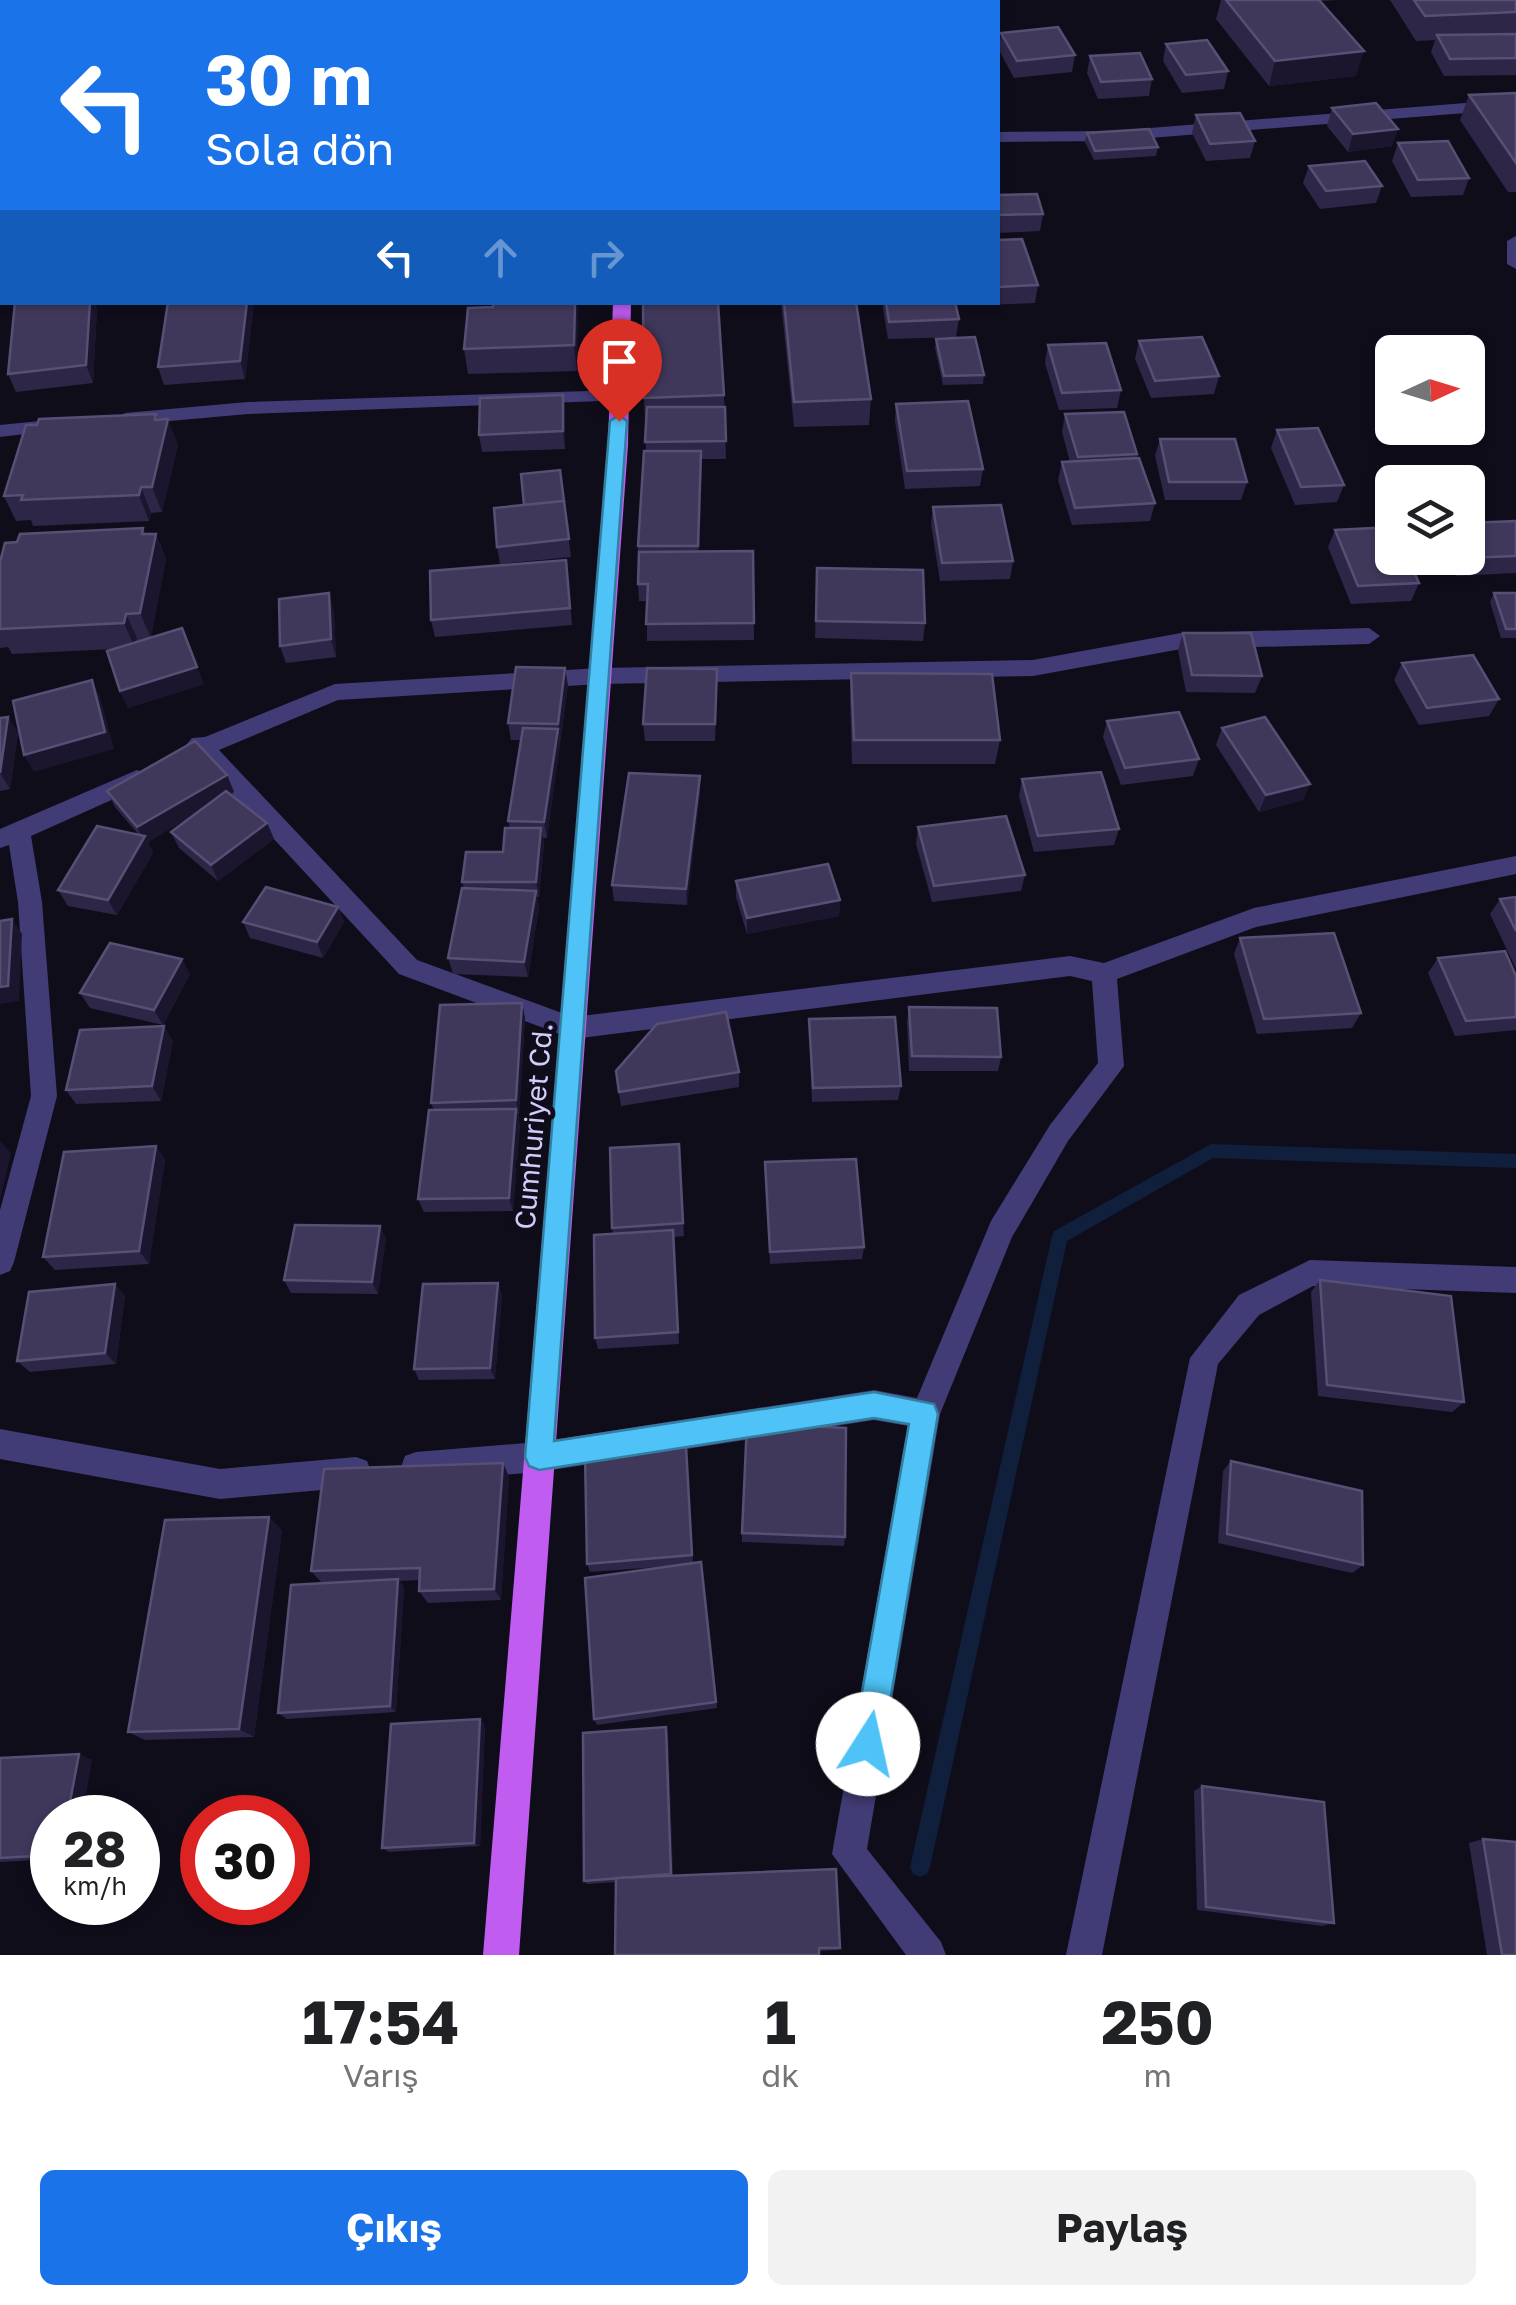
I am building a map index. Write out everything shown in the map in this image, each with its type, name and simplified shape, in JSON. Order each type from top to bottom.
[{"type":"main road","name":"Cumhuriyet Cd.","points":[[501,1955],[600,676],[620,396],[622,305]]},
{"type":"street","points":[[1000,137],[1112,136],[1516,104]]},
{"type":"street","points":[[1516,241],[1516,264]]},
{"type":"street","points":[[0,430],[248,408],[620,396]]},
{"type":"street","points":[[0,1262],[44,1096],[30,902],[9,835],[181,759],[200,744],[334,692],[600,676],[1033,668],[1181,641],[1370,636]]},
{"type":"street","points":[[200,744],[408,967],[573,1028],[1070,966],[1104,973],[1254,918],[1516,865]]},
{"type":"street","points":[[928,1955],[850,1854],[924,1414],[1001,1230],[1059,1133],[1111,1066],[1104,973]]},
{"type":"street","points":[[1084,1955],[1205,1358],[1249,1305],[1310,1273],[1516,1280]]},
{"type":"street","points":[[0,1444],[220,1484],[539,1457],[874,1405],[924,1414]]},
{"type":"building","points":[[1226,0],[1319,0],[1364,51],[1275,61]]},
{"type":"building","points":[[1414,0],[1516,0],[1516,12],[1425,16]]},
{"type":"building","points":[[1058,27],[1075,55],[1017,61],[1001,33]]},
{"type":"building","points":[[1516,34],[1516,58],[1450,59],[1437,35]]},
{"type":"building","points":[[1207,40],[1228,71],[1186,75],[1166,44]]},
{"type":"building","points":[[1140,53],[1152,79],[1101,82],[1090,56]]},
{"type":"building","points":[[1516,93],[1516,163],[1469,95]]},
{"type":"building","points":[[1376,103],[1398,129],[1353,134],[1332,108]]},
{"type":"building","points":[[1240,113],[1255,141],[1210,144],[1196,115]]},
{"type":"building","points":[[1149,129],[1158,147],[1095,151],[1087,133]]},
{"type":"building","points":[[1448,141],[1469,178],[1418,180],[1398,143]]},
{"type":"building","points":[[1365,161],[1382,186],[1326,191],[1309,166]]},
{"type":"building","points":[[1037,194],[1043,214],[1000,215],[1000,195]]},
{"type":"building","points":[[1022,239],[1038,285],[1000,287],[1000,240]]},
{"type":"building","points":[[15,305],[90,305],[86,365],[8,374]]},
{"type":"building","points":[[168,305],[247,305],[240,361],[158,367]]},
{"type":"building","points":[[575,305],[574,345],[464,349],[468,308]]},
{"type":"building","points":[[643,305],[718,305],[724,395],[644,398]]},
{"type":"building","points":[[784,305],[856,305],[871,399],[794,402]]},
{"type":"building","points":[[886,305],[956,305],[959,319],[889,322]]},
{"type":"building","points":[[975,337],[984,375],[944,376],[936,339]]},
{"type":"building","points":[[1202,337],[1219,376],[1155,381],[1139,341]]},
{"type":"building","points":[[1106,343],[1121,390],[1062,393],[1048,345]]},
{"type":"building","points":[[563,395],[563,431],[479,435],[480,398]]},
{"type":"building","points":[[968,401],[983,469],[907,471],[896,404]]},
{"type":"building","points":[[647,407],[725,407],[726,441],[645,442]]},
{"type":"building","points":[[1124,412],[1137,454],[1078,457],[1065,414]]},
{"type":"building","points":[[156,414],[155,420],[168,419],[152,487],[141,487],[139,495],[21,500],[23,495],[4,496],[26,425],[37,425],[39,419]]},
{"type":"building","points":[[1318,428],[1344,485],[1301,487],[1277,430]]},
{"type":"building","points":[[1160,439],[1235,439],[1247,482],[1169,482]]},
{"type":"building","points":[[644,451],[701,451],[698,546],[638,546]]},
{"type":"building","points":[[1139,458],[1155,503],[1075,508],[1062,462]]},
{"type":"building","points":[[560,470],[564,501],[524,505],[521,474]]},
{"type":"building","points":[[564,501],[569,539],[497,547],[494,508]]},
{"type":"building","points":[[1001,505],[1013,561],[942,563],[933,507]]},
{"type":"building","points":[[1516,521],[1516,556],[1485,557],[1485,522]]},
{"type":"building","points":[[143,528],[142,534],[156,534],[140,613],[126,614],[124,623],[0,629],[0,562],[5,543],[17,542],[20,534]]},
{"type":"building","points":[[1375,528],[1375,575],[1415,575],[1419,583],[1358,586],[1335,530]]},
{"type":"building","points":[[753,551],[754,623],[646,624],[648,584],[638,584],[639,552]]},
{"type":"building","points":[[566,560],[570,608],[431,620],[430,571]]},
{"type":"building","points":[[817,568],[923,570],[925,623],[816,621]]},
{"type":"building","points":[[329,593],[331,639],[280,646],[279,599]]},
{"type":"building","points":[[1494,593],[1516,593],[1516,629],[1506,629]]},
{"type":"building","points":[[182,628],[197,667],[120,691],[107,651]]},
{"type":"building","points":[[1183,633],[1251,633],[1262,676],[1192,675]]},
{"type":"building","points":[[1473,655],[1499,699],[1427,708],[1402,663]]},
{"type":"building","points":[[516,667],[565,668],[558,724],[508,723]]},
{"type":"building","points":[[647,668],[717,669],[715,724],[643,724]]},
{"type":"building","points":[[851,673],[992,674],[1000,740],[854,740]]},
{"type":"building","points":[[92,680],[105,732],[24,755],[13,701]]},
{"type":"building","points":[[1179,712],[1199,759],[1125,768],[1107,721]]},
{"type":"building","points":[[8,717],[0,773],[0,718]]},
{"type":"building","points":[[1265,717],[1310,784],[1266,795],[1222,728]]},
{"type":"building","points":[[523,728],[558,729],[544,822],[508,821]]},
{"type":"building","points":[[195,741],[227,775],[137,827],[107,791]]},
{"type":"building","points":[[1101,772],[1119,829],[1038,836],[1022,779]]},
{"type":"building","points":[[629,773],[700,776],[686,889],[612,885]]},
{"type":"building","points":[[226,791],[267,823],[211,865],[171,832]]},
{"type":"building","points":[[1006,816],[1025,875],[934,886],[918,827]]},
{"type":"building","points":[[97,826],[145,836],[108,900],[58,890]]},
{"type":"building","points":[[505,828],[541,828],[536,882],[462,882],[466,852],[503,852]]},
{"type":"building","points":[[828,864],[840,900],[747,918],[736,881]]},
{"type":"building","points":[[266,887],[338,907],[317,942],[243,922]]},
{"type":"building","points":[[462,888],[536,891],[524,962],[448,958]]},
{"type":"building","points":[[1516,897],[1516,931],[1500,899]]},
{"type":"building","points":[[12,919],[8,986],[0,987],[0,921]]},
{"type":"building","points":[[1334,933],[1361,1013],[1264,1019],[1240,938]]},
{"type":"building","points":[[110,943],[182,959],[154,1010],[80,993]]},
{"type":"building","points":[[1505,951],[1516,976],[1516,1017],[1466,1021],[1438,958]]},
{"type":"building","points":[[522,1003],[516,1100],[431,1103],[440,1005]]},
{"type":"building","points":[[909,1007],[997,1008],[1001,1057],[912,1056]]},
{"type":"building","points":[[726,1012],[739,1072],[619,1092],[616,1071],[657,1024]]},
{"type":"building","points":[[895,1017],[901,1086],[813,1088],[809,1019]]},
{"type":"building","points":[[164,1026],[152,1086],[66,1090],[80,1030]]},
{"type":"building","points":[[516,1109],[509,1198],[418,1199],[429,1110]]},
{"type":"building","points":[[679,1144],[683,1223],[612,1228],[610,1148]]},
{"type":"building","points":[[156,1146],[139,1251],[43,1257],[64,1152]]},
{"type":"building","points":[[856,1159],[864,1247],[770,1252],[765,1162]]},
{"type":"building","points":[[295,1225],[380,1226],[372,1282],[284,1280]]},
{"type":"building","points":[[673,1230],[678,1332],[595,1338],[594,1235]]},
{"type":"building","points":[[1320,1280],[1451,1296],[1464,1402],[1327,1385]]},
{"type":"building","points":[[498,1283],[490,1368],[414,1369],[423,1284]]},
{"type":"building","points":[[115,1284],[105,1353],[17,1361],[29,1292]]},
{"type":"building","points":[[747,1423],[846,1428],[845,1537],[742,1533]]},
{"type":"building","points":[[686,1446],[692,1555],[587,1564],[585,1454]]},
{"type":"building","points":[[1231,1461],[1362,1491],[1363,1565],[1227,1534]]},
{"type":"building","points":[[503,1463],[494,1589],[419,1591],[420,1568],[311,1571],[324,1469]]},
{"type":"building","points":[[269,1517],[239,1729],[128,1732],[165,1520]]},
{"type":"building","points":[[701,1562],[716,1702],[594,1719],[585,1578]]},
{"type":"building","points":[[398,1579],[390,1706],[278,1713],[291,1585]]},
{"type":"building","points":[[480,1719],[474,1843],[382,1848],[391,1724]]},
{"type":"building","points":[[666,1727],[671,1874],[584,1881],[583,1733]]},
{"type":"building","points":[[79,1754],[71,1795],[30,1795],[30,1856],[0,1858],[0,1758]]},
{"type":"building","points":[[1202,1786],[1324,1802],[1334,1923],[1206,1907]]},
{"type":"building","points":[[1483,1839],[1516,1842],[1516,1955],[1502,1955]]},
{"type":"building","points":[[836,1869],[840,1948],[819,1948],[819,1955],[615,1955],[616,1878]]},
{"type":"waterway","points":[[920,1867],[1060,1236],[1211,1151],[1516,1161]]},
{"type":"route","points":[[619,421],[539,1457],[874,1405],[924,1414],[868,1744]]}]
